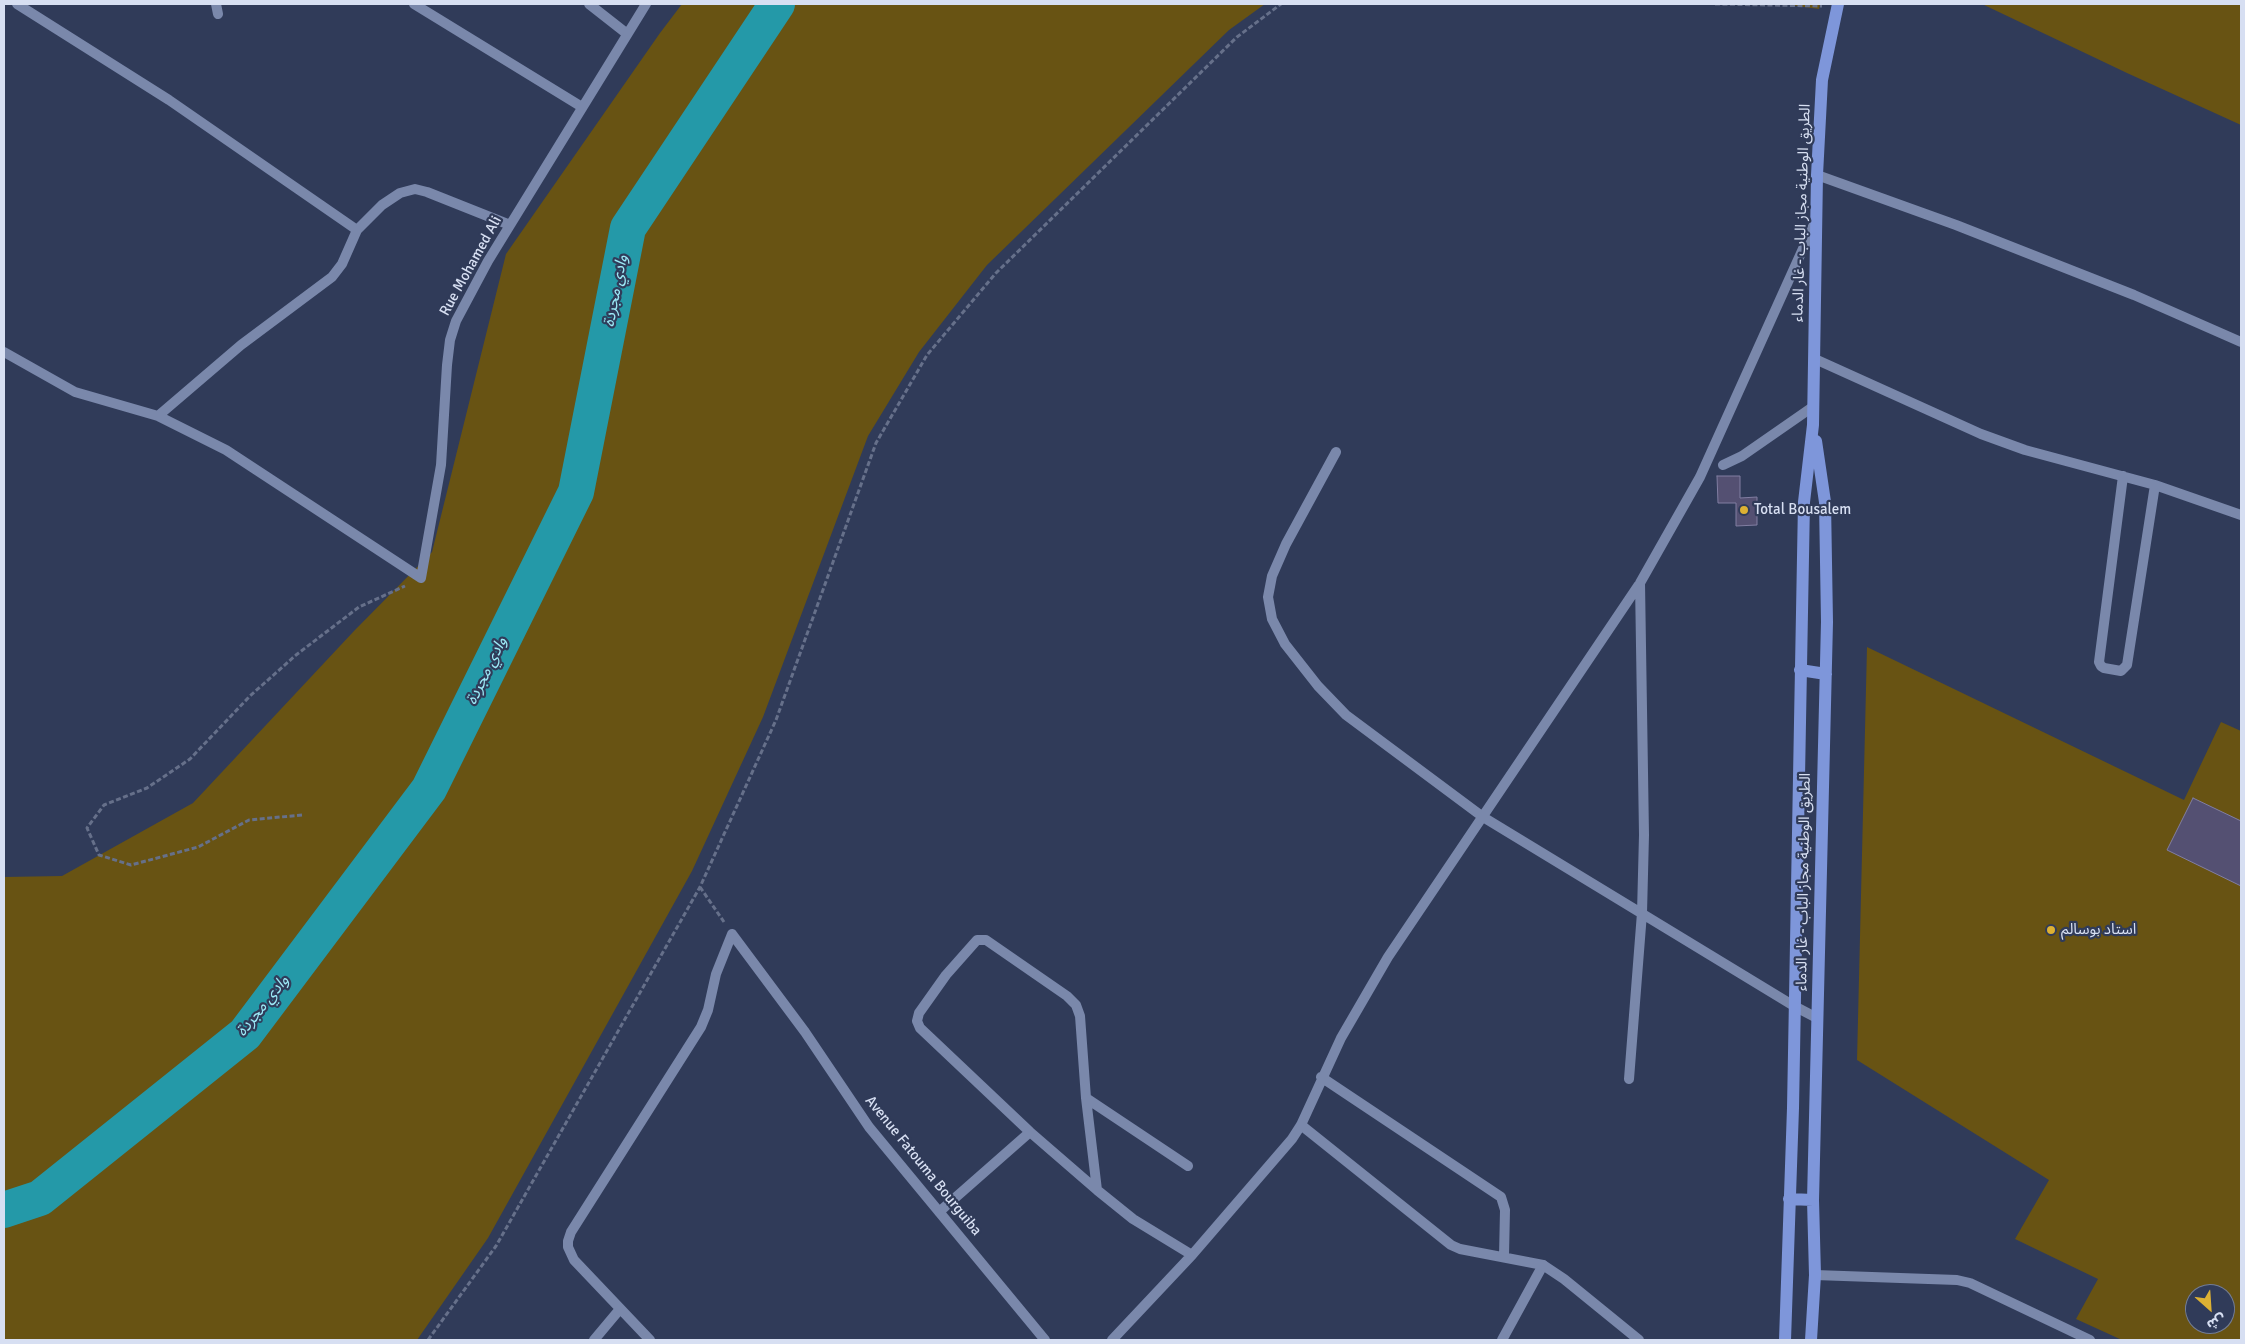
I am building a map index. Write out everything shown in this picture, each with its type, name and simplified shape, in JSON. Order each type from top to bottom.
[{"type":"main road","name":"الطريق الوطنية مجاز الباب - غار الدماء","points":[[1785,1340],[1793,1108],[1804,502],[1814,406],[1817,175],[1822,80],[1838,5]]},
{"type":"main road","name":"الطريق الوطنية مجاز الباب - غار الدماء","points":[[1811,1340],[1815,1275],[1813,1200],[1816,1018],[1827,622],[1825,502],[1813,425]]},
{"type":"main road","points":[[1800,670],[1826,674]]},
{"type":"main road","points":[[1793,1108],[1815,1111]]},
{"type":"main road","points":[[1789,1199],[1813,1200]]},
{"type":"street","points":[[17,4],[169,100],[357,230]]},
{"type":"street","points":[[414,4],[582,107]]},
{"type":"street","points":[[589,4],[626,33]]},
{"type":"street","name":"Rue Mohamed Ali","points":[[421,578],[441,465],[450,340],[456,321],[478,278],[626,33],[646,4]]},
{"type":"street","points":[[1817,175],[1965,228],[2134,295],[2241,342]]},
{"type":"street","points":[[158,416],[241,345],[332,277],[342,264],[357,230],[382,206],[400,193],[415,189],[427,192],[510,225]]},
{"type":"street","points":[[1112,1340],[1192,1254],[1292,1139],[1301,1125],[1321,1077],[1341,1038],[1388,957],[1640,583],[1700,477],[1816,218]]},
{"type":"street","points":[[4,352],[75,392],[158,416],[226,450],[421,578]]},
{"type":"street","points":[[1815,359],[1981,434],[2025,450],[2155,485],[2241,515]]},
{"type":"street","points":[[1723,465],[1742,456],[1814,406]]},
{"type":"street","points":[[1336,452],[1286,544],[1272,576],[1268,597],[1272,619],[1285,644],[1318,686],[1346,715],[1483,817],[1816,1018]]},
{"type":"street","points":[[2123,476],[2099,662],[2100,666],[2104,668],[2121,671],[2127,665],[2155,485]]},
{"type":"street","points":[[1630,1079],[1642,913],[1643,756],[1640,583]]},
{"type":"street","points":[[650,1340],[574,1260],[568,1247],[568,1241],[571,1232],[701,1027],[708,1010],[716,974],[732,934]]},
{"type":"street","name":"Avenue Fatouma Bourguiba","points":[[732,934],[805,1032],[869,1127],[1045,1340]]},
{"type":"street","points":[[1097,1190],[1086,1098],[1080,1016],[1076,1005],[1067,996],[986,940],[977,940],[946,976],[919,1013],[917,1021],[925,1034],[1030,1132],[1097,1190],[1134,1219],[1192,1254]]},
{"type":"street","points":[[1321,1077],[1501,1196],[1505,1210],[1504,1256]]},
{"type":"street","points":[[1086,1098],[1188,1166]]},
{"type":"street","points":[[1301,1125],[1451,1245],[1460,1249],[1543,1264],[1638,1340]]},
{"type":"street","points":[[939,1212],[1030,1132]]},
{"type":"street","points":[[1502,1340],[1543,1264]]},
{"type":"street","points":[[1815,1275],[1957,1280],[1970,1283],[2090,1340]]},
{"type":"street","points":[[594,1340],[620,1309]]},
{"type":"path","points":[[428,1340],[496,1246],[700,887],[776,720],[876,443],[927,355],[996,273],[1237,37],[1281,4]]},
{"type":"path","points":[[1715,4],[1838,5]]},
{"type":"path","points":[[302,814],[249,820],[198,847],[131,865],[99,855],[87,828],[104,805],[147,788],[190,759],[256,690],[296,655],[360,607],[421,578]]},
{"type":"path","points":[[700,887],[732,934]]},
{"type":"shaded area","points":[[682,4],[1265,4],[1229,30],[987,265],[919,352],[868,436],[763,717],[692,871],[488,1238],[417,1340],[4,1340],[4,877],[62,876],[193,803],[354,631],[432,552],[506,254]]},
{"type":"shaded area","points":[[1783,4],[1820,4],[1819,9]]},
{"type":"shaded area","points":[[1982,4],[2241,4],[2241,125],[2127,73]]},
{"type":"shaded area","name":"استاد بوسالم","points":[[1867,647],[2184,800],[2221,722],[2241,731],[2241,1340],[2122,1340],[2076,1319],[2098,1279],[2015,1239],[2049,1180],[1857,1060]]},
{"type":"building","points":[[1717,476],[1740,476],[1740,498],[1757,497],[1757,525],[1736,526],[1736,503],[1718,503]]},
{"type":"building","points":[[2193,798],[2241,821],[2241,886],[2167,850]]},
{"type":"waterway","name":"وادي مجردة","points":[[4,1210],[40,1198],[245,1034],[429,789],[576,492],[628,228],[777,4]]},
{"type":"place","name":"Total Bousalem","points":[[1744,510]]},
{"type":"place","name":"استاد بوسالم","points":[[2051,930]]}]
